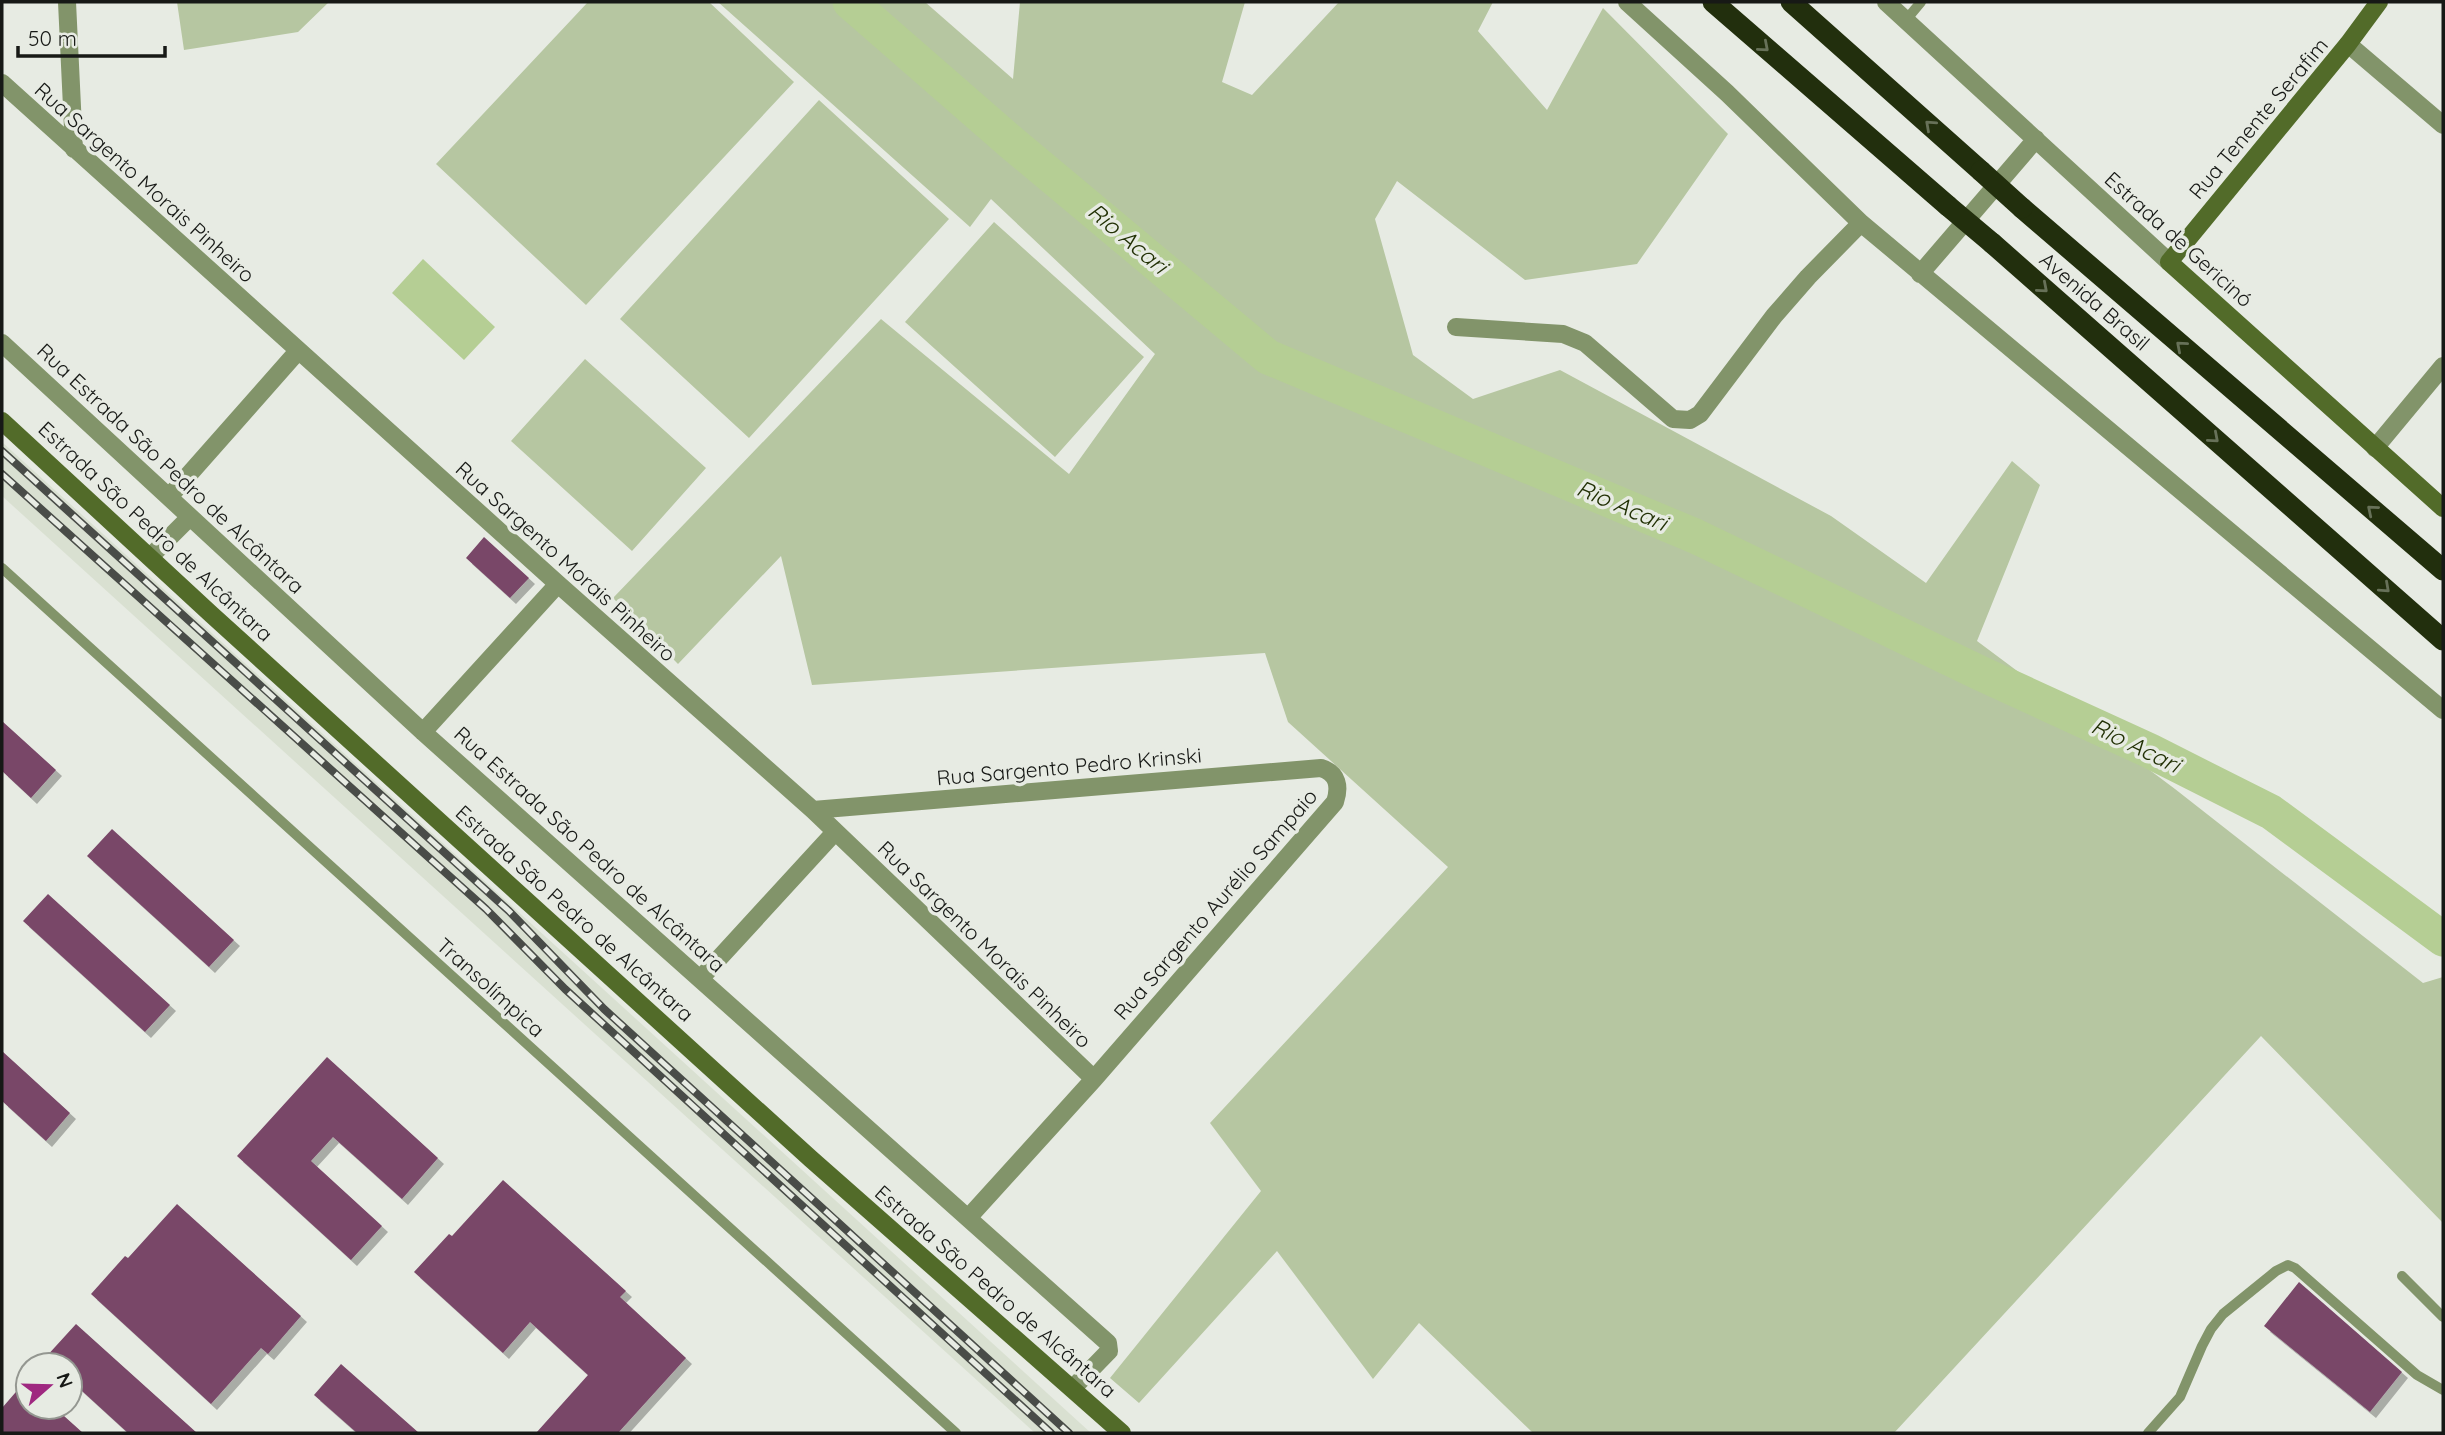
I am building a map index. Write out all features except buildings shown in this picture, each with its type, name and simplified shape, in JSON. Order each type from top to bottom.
[{"type":"highway","name":"Avenida Brasil","points":[[1713,2],[1992,243],[2443,640]]},
{"type":"highway","name":"Avenida Brasil","points":[[1791,2],[2022,208],[2443,569]]},
{"type":"street","points":[[67,2],[74,149]]},
{"type":"street","points":[[1627,2],[1727,93],[1861,223],[2443,710]]},
{"type":"street","name":"Estrada de Gericinó","points":[[1886,2],[2169,262],[2443,508]]},
{"type":"street","name":"Rua Tenente Serafim","points":[[2169,262],[2348,44],[2379,2]]},
{"type":"street","points":[[2348,44],[2443,125]]},
{"type":"street","name":"Rua Sargento Morais Pinheiro","points":[[2,83],[813,810],[1094,1079]]},
{"type":"street","points":[[1920,274],[2036,139]]},
{"type":"street","points":[[1456,327],[1563,334],[1585,343],[1673,419],[1690,420],[1700,414],[1774,316],[1861,223]]},
{"type":"street","name":"Rua Estrada São Pedro de Alcântara","points":[[2,343],[424,732],[1108,1343],[1109,1351],[1073,1388]]},
{"type":"street","points":[[169,497],[298,351]]},
{"type":"street","points":[[2375,448],[2443,366]]},
{"type":"street","name":"Estrada São Pedro de Alcântara","points":[[2,421],[801,1149],[1122,1433]]},
{"type":"street","points":[[149,557],[190,517]]},
{"type":"street","points":[[424,732],[558,584]]},
{"type":"street","name":"Rua Sargento Pedro Krinski","points":[[813,810],[1321,768],[1329,770]]},
{"type":"street","name":"Rua Sargento Aurélio Sampaio","points":[[968,1218],[1094,1079],[1335,802],[1338,791],[1336,780],[1329,770]]},
{"type":"street","points":[[701,978],[835,832]]},
{"type":"lane","points":[[1906,20],[1921,2]]},
{"type":"lane","name":"Transolímpica","points":[[2,568],[956,1433]]},
{"type":"lane","points":[[2148,1433],[2180,1396],[2202,1346],[2223,1314],[2276,1271],[2288,1265],[2295,1268],[2417,1375],[2443,1390]]},
{"type":"lane","points":[[2402,1276],[2443,1317]]},
{"type":"shaded area","points":[[177,2],[329,2],[298,32],[184,50]]},
{"type":"shaded area","points":[[588,2],[709,2],[794,82],[586,305],[436,164]]},
{"type":"shaded area","points":[[718,2],[925,2],[1013,79],[1020,2],[1245,2],[1222,82],[1252,95],[1339,2],[1493,2],[1478,31],[1547,110],[1603,8],[1728,134],[1637,264],[1525,280],[1397,181],[1375,219],[1413,355],[1473,399],[1560,370],[1831,516],[1926,583],[2012,461],[2040,485],[1977,641],[2175,789],[2423,983],[2443,977],[2443,1223],[2261,1036],[1894,1433],[1533,1433],[1419,1323],[1373,1379],[1277,1251],[1139,1403],[1110,1378],[1261,1191],[1210,1123],[1448,867],[1288,722],[1265,653],[812,685],[781,556],[678,664],[613,598],[881,319],[1069,474],[1155,354],[991,199],[970,227]]},
{"type":"shaded area","points":[[819,100],[949,219],[749,438],[620,319]]},
{"type":"shaded area","points":[[994,222],[1144,357],[1055,457],[905,322]]},
{"type":"shaded area","points":[[423,259],[495,327],[464,360],[392,293]]},
{"type":"shaded area","points":[[585,359],[706,468],[632,551],[511,441]]},
{"type":"shaded area","points":[[2,442],[1091,1433],[1035,1433],[2,496]]},
{"type":"waterway","name":"Rio Acari","points":[[850,2],[1013,144],[1268,357],[1695,536],[1982,674],[2150,751],[2271,812],[2443,939]]},
{"type":"railway","points":[[2,451],[509,911],[604,1009],[1069,1433]]},
{"type":"railway","points":[[2,474],[486,909],[565,989],[1051,1433]]}]
